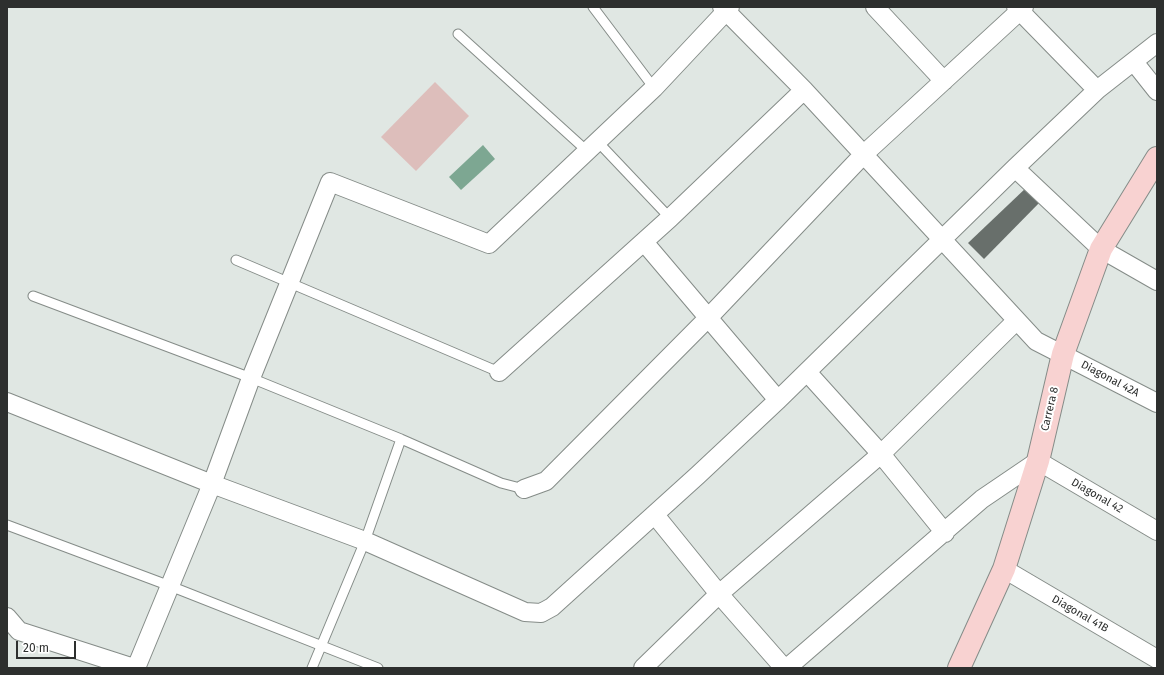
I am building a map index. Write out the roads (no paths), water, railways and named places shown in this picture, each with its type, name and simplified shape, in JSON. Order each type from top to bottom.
[{"type":"street","points":[[875,7],[944,81]]},
{"type":"street","points":[[7,617],[19,631],[135,668],[212,484],[251,378],[330,182],[489,244],[654,88],[725,8]]},
{"type":"street","name":"Diagonal 42A","points":[[725,8],[804,90],[1036,341],[1157,403]]},
{"type":"street","points":[[524,489],[546,481],[709,317],[863,155],[944,81],[1020,8],[1097,90]]},
{"type":"street","points":[[7,402],[212,484],[365,541],[525,612],[541,613],[552,608],[655,515],[778,400],[1015,168],[1097,90],[1157,43]]},
{"type":"street","points":[[1134,62],[1157,91]]},
{"type":"street","points":[[499,372],[670,218],[804,90]]},
{"type":"street","name":"Carrera 8","points":[[959,668],[1004,569],[1038,461],[1063,354],[1100,249],[1157,158]]},
{"type":"street","points":[[1015,168],[1100,249],[1157,281]]},
{"type":"street","points":[[644,242],[778,400]]},
{"type":"street","points":[[643,668],[719,594],[881,454],[1016,321]]},
{"type":"street","points":[[807,372],[881,454],[945,533]]},
{"type":"street","points":[[655,515],[719,594],[786,668],[945,533],[982,498],[1038,461]]},
{"type":"street","name":"Diagonal 42","points":[[1038,461],[1157,531]]},
{"type":"street","name":"Diagonal 41B","points":[[1004,569],[1157,659]]},
{"type":"lane","points":[[593,7],[654,88]]},
{"type":"lane","points":[[458,34],[592,146],[670,218]]},
{"type":"lane","points":[[236,260],[288,284],[499,372]]},
{"type":"lane","points":[[33,296],[251,378],[401,439],[501,483],[524,489]]},
{"type":"lane","points":[[312,668],[365,541],[401,439]]},
{"type":"lane","points":[[7,525],[170,586],[378,668]]}]
